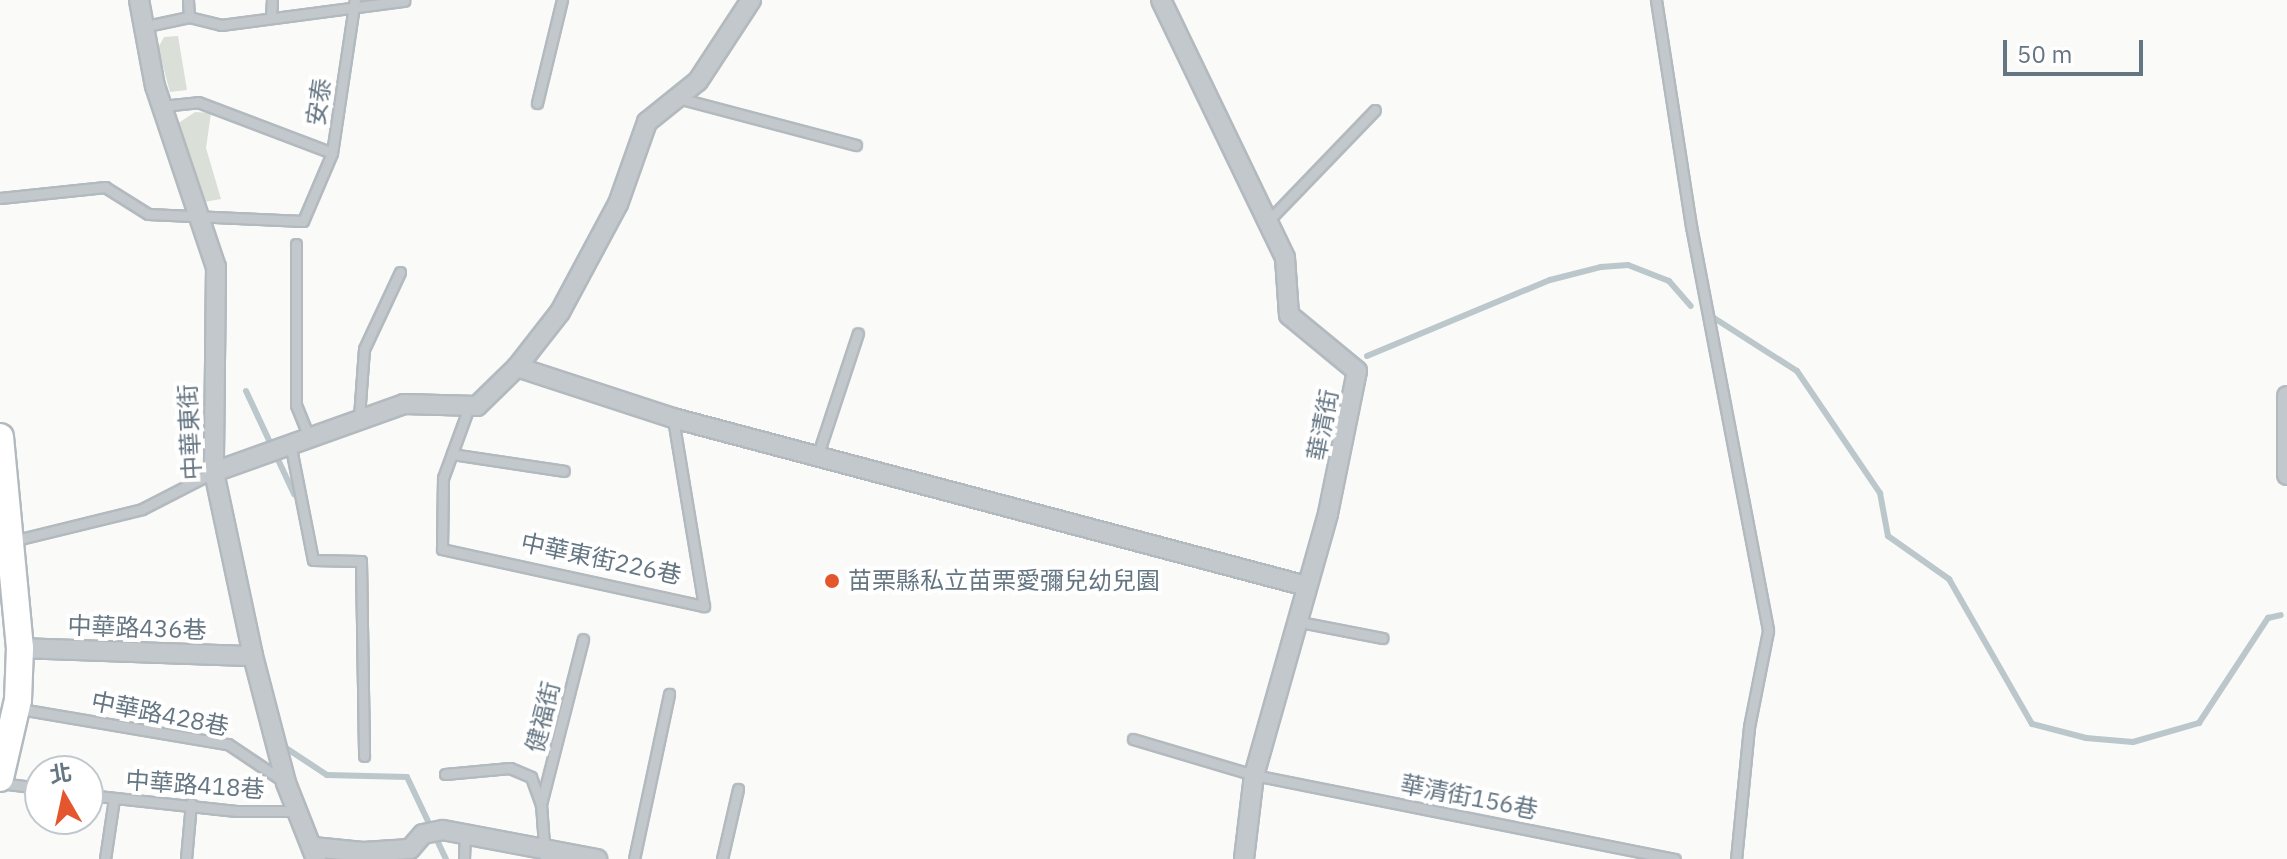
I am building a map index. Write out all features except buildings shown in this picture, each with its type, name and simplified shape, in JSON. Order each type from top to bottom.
[{"type":"street","name":"中華東街","points":[[139,0],[142,27],[162,106],[216,267],[214,472],[253,656],[286,783],[314,853]]},
{"type":"street","points":[[214,472],[308,435],[404,404],[452,401],[469,407],[477,406],[517,367],[560,312],[598,246],[647,122],[698,81],[751,0]]},
{"type":"street","name":"華清街","points":[[1161,0],[1285,258],[1289,315],[1357,371],[1340,465],[1306,586],[1300,622],[1254,775],[1244,859]]},
{"type":"street","points":[[517,367],[673,418],[818,454],[1306,586]]},
{"type":"street","points":[[2287,396],[2287,475]]},
{"type":"street","points":[[0,437],[2,496],[20,648],[16,708],[0,780]]},
{"type":"street","name":"中華路436巷","points":[[20,648],[253,656]]},
{"type":"street","points":[[314,853],[410,849],[423,834],[443,830],[544,852],[597,859]]},
{"type":"lane","points":[[188,0],[189,17]]},
{"type":"lane","points":[[271,18],[272,0]]},
{"type":"lane","points":[[537,103],[562,0]]},
{"type":"lane","points":[[1656,0],[1691,226],[1768,631],[1749,727],[1736,859]]},
{"type":"lane","points":[[142,27],[189,17],[221,25],[354,5],[404,1]]},
{"type":"lane","name":"安泰","points":[[162,106],[198,102],[332,153],[354,5]]},
{"type":"lane","points":[[676,98],[856,145]]},
{"type":"lane","points":[[1268,221],[1375,110]]},
{"type":"lane","points":[[0,198],[105,187],[148,214],[201,219],[232,214],[303,221],[332,153]]},
{"type":"lane","points":[[296,244],[296,405],[308,435]]},
{"type":"lane","points":[[359,417],[364,349],[400,272]]},
{"type":"lane","points":[[818,454],[858,333]]},
{"type":"lane","points":[[469,407],[452,454],[564,471]]},
{"type":"lane","name":"中華東街226巷","points":[[452,454],[443,478],[442,549],[704,606],[673,418]]},
{"type":"lane","points":[[287,445],[313,560],[361,561],[364,756]]},
{"type":"lane","points":[[9,542],[142,509],[214,472]]},
{"type":"lane","points":[[1300,622],[1382,638]]},
{"type":"lane","name":"健福街","points":[[541,804],[583,639]]},
{"type":"lane","points":[[634,859],[669,694]]},
{"type":"lane","name":"中華路428巷","points":[[16,708],[228,744],[286,783]]},
{"type":"lane","name":"華清街156巷","points":[[1133,739],[1254,775],[1675,859]]},
{"type":"lane","name":"健福街","points":[[445,774],[510,768],[531,777],[541,804],[544,852]]},
{"type":"lane","points":[[0,780],[24,785]]},
{"type":"lane","points":[[722,859],[738,789]]},
{"type":"lane","name":"中華路418巷","points":[[104,797],[191,803],[236,811],[299,811]]},
{"type":"lane","points":[[105,859],[114,799]]},
{"type":"lane","points":[[186,859],[191,803]]},
{"type":"lane","points":[[464,859],[465,836]]},
{"type":"shaded area","points":[[178,36],[187,90],[170,92],[158,48],[164,37]]},
{"type":"shaded area","points":[[195,112],[211,113],[206,148],[221,199],[204,202],[177,124]]},
{"type":"waterway","points":[[1367,356],[1550,280],[1601,267],[1628,265],[1669,281],[1691,306]]},
{"type":"waterway","points":[[1714,318],[1797,371],[1880,493],[1888,536],[1949,579],[2032,724],[2086,738],[2133,742],[2199,723],[2268,618],[2281,615]]},
{"type":"waterway","points":[[246,391],[294,494]]},
{"type":"waterway","points":[[286,748],[327,775],[407,777],[446,859]]},
{"type":"place","name":"苗栗縣私立苗栗愛彌兒幼兒園","points":[[832,581]]}]
